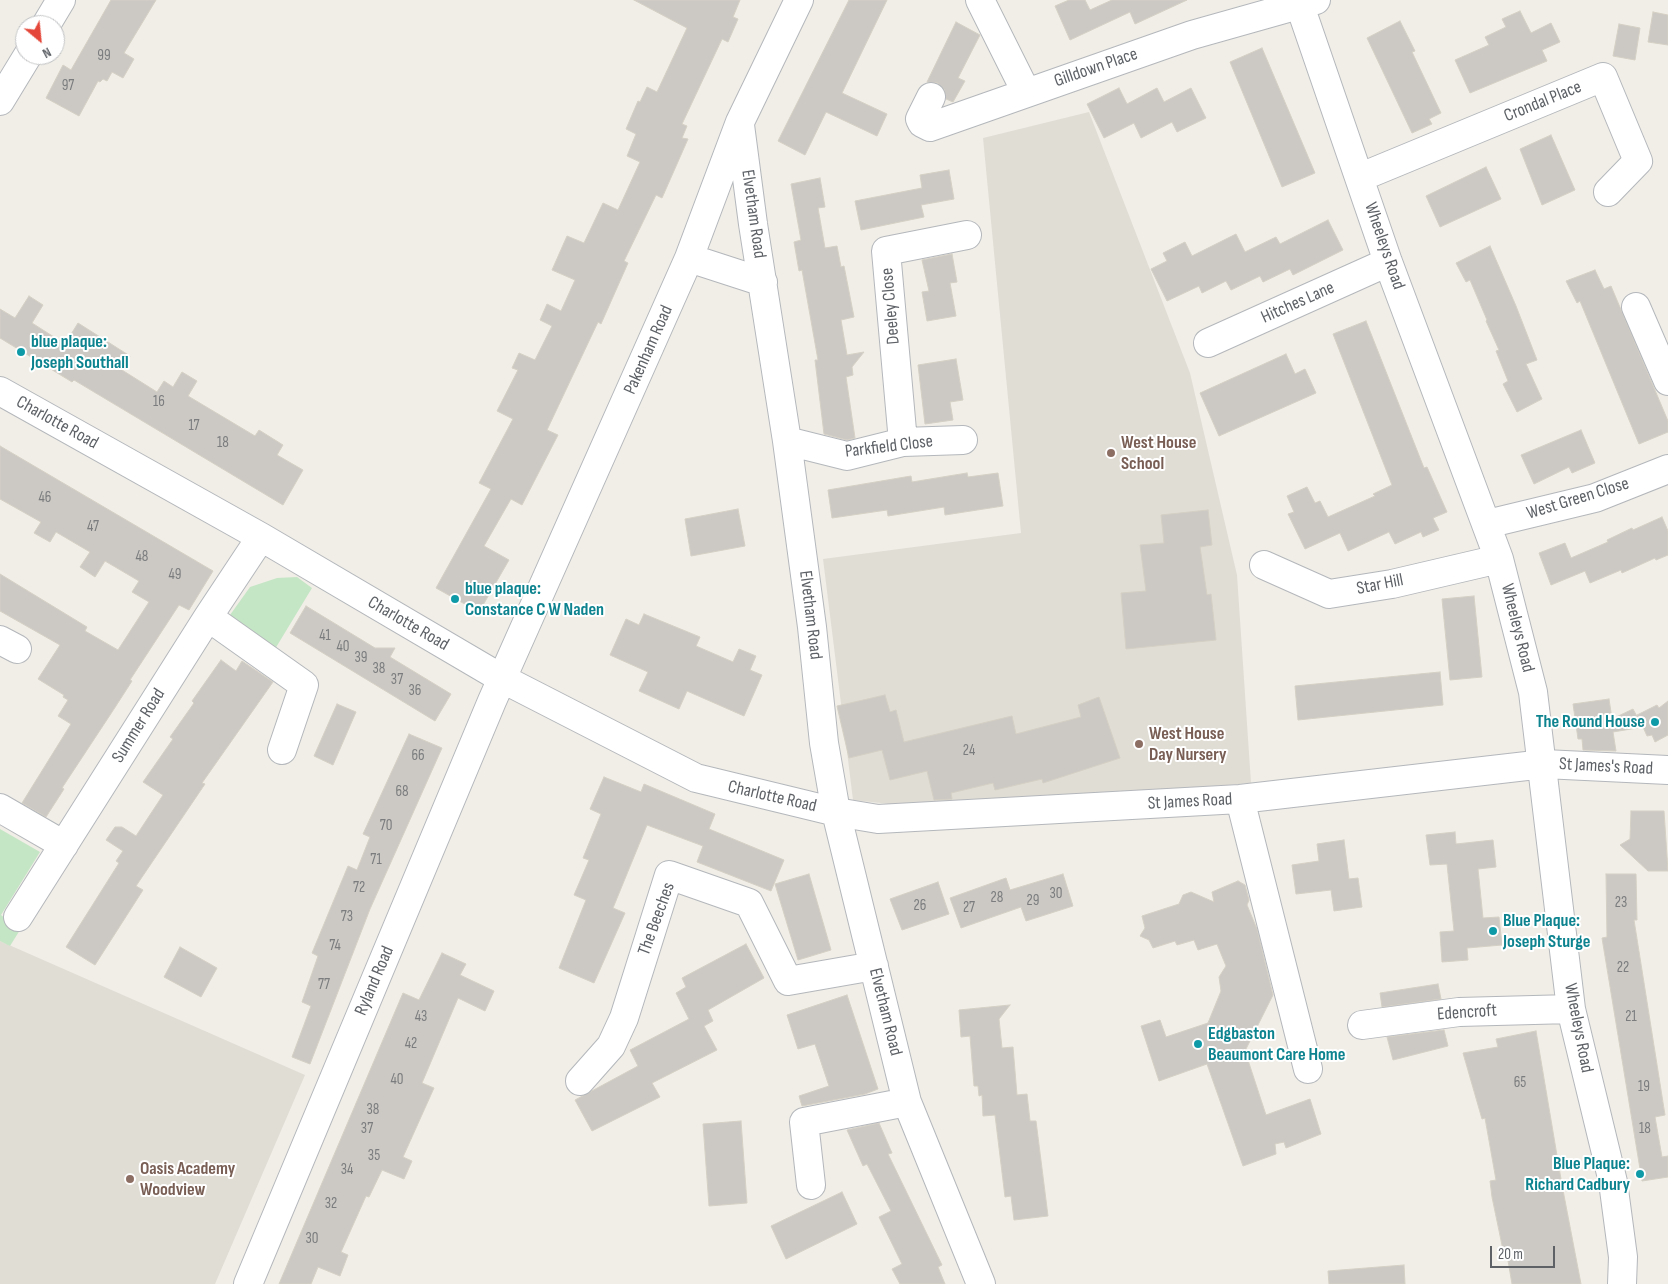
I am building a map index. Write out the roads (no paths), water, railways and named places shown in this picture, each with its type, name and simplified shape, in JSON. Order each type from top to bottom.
[{"type":"street","points":[[52,15],[61,0]]},
{"type":"street","points":[[980,0],[1026,92]]},
{"type":"street","name":"Gilldown Place","points":[[930,97],[920,118],[922,123],[930,127],[1192,35],[1305,2]]},
{"type":"street","name":"Wheeleys Road","points":[[1305,2],[1388,262],[1499,559],[1534,692],[1544,764],[1571,1009],[1613,1182],[1623,1257],[1622,1284]]},
{"type":"street","name":"Pakenham Road","points":[[502,678],[689,258],[740,122],[795,10]]},
{"type":"street","points":[[0,101],[22,65]]},
{"type":"street","name":"Crondal Place","points":[[1360,177],[1603,77],[1638,161],[1608,192]]},
{"type":"street","name":"Elvetham Road","points":[[740,122],[787,441],[812,627],[824,743],[836,812],[907,1102],[981,1284]]},
{"type":"street","name":"Deeley Close","points":[[903,442],[886,252],[967,235]]},
{"type":"street","points":[[689,258],[763,282]]},
{"type":"street","name":"Hitches Lane","points":[[1208,343],[1388,262]]},
{"type":"street","points":[[1636,307],[1668,381]]},
{"type":"street","name":"Charlotte Road","points":[[0,390],[261,537],[502,678],[696,778],[836,812]]},
{"type":"street","name":"Parkfield Close","points":[[787,441],[847,456],[903,442],[963,440]]},
{"type":"street","name":"West Green Close","points":[[1487,524],[1595,498],[1668,469]]},
{"type":"street","name":"Summer Road","points":[[18,917],[208,617],[261,537]]},
{"type":"street","name":"Star Hill","points":[[1264,565],[1329,594],[1392,584],[1499,559]]},
{"type":"street","points":[[208,617],[304,685],[282,750]]},
{"type":"street","name":"Ryland Road","points":[[248,1284],[502,678]]},
{"type":"street","name":"St James Road","points":[[836,812],[878,819],[1240,799],[1544,764]]},
{"type":"street","name":"St James's Road","points":[[1544,764],[1668,770]]},
{"type":"street","points":[[1240,799],[1308,1069]]},
{"type":"street","points":[[0,808],[64,845]]},
{"type":"street","name":"The Beeches","points":[[580,1081],[611,1046],[624,1018],[669,875],[749,903],[788,981],[874,966]]},
{"type":"street","name":"Edencroft","points":[[1362,1025],[1459,1012],[1571,1009]]},
{"type":"street","points":[[810,1185],[804,1122],[907,1102]]},
{"type":"place","name":"blue plaque: Joseph Southall","points":[[21,352]]},
{"type":"place","name":"West House School","points":[[1111,453]]},
{"type":"place","name":"blue plaque: Constance C W Naden","points":[[455,599]]},
{"type":"place","name":"The Round House","points":[[1655,722]]},
{"type":"place","name":"West House Day Nursery","points":[[1139,744]]},
{"type":"place","name":"Blue Plaque: Joseph Sturge","points":[[1493,931]]},
{"type":"place","name":"Edgbaston Beaumont Care Home","points":[[1198,1044]]},
{"type":"place","name":"Blue Plaque: Richard Cadbury","points":[[1640,1174]]},
{"type":"place","name":"Oasis Academy Woodview","points":[[130,1179]]}]
